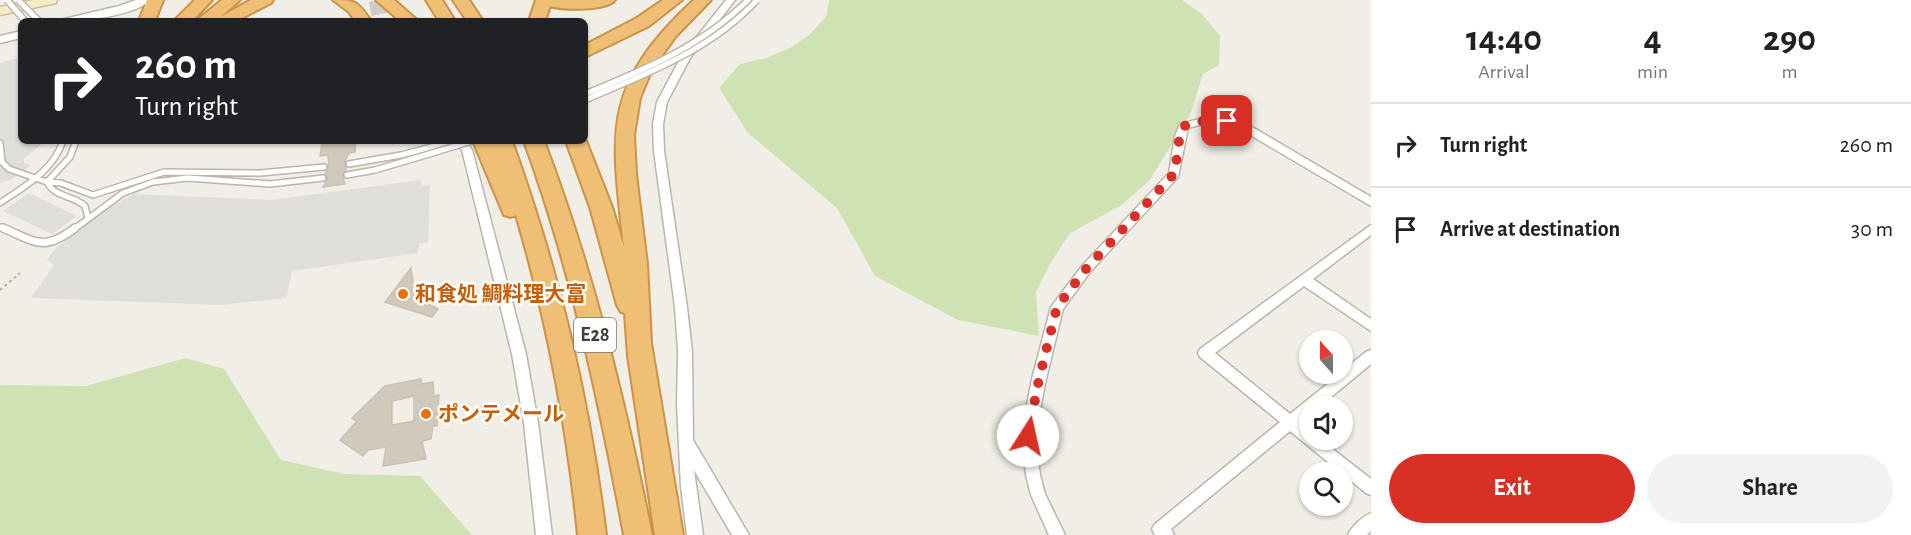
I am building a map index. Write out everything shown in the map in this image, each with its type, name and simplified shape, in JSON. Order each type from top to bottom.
[{"type":"highway","points":[[147,18],[148,0]]},
{"type":"highway","points":[[185,18],[204,0]]},
{"type":"highway","points":[[208,18],[232,0]]},
{"type":"highway","points":[[230,18],[265,0]]},
{"type":"highway","points":[[341,0],[355,9],[361,18]]},
{"type":"highway","points":[[394,0],[409,18]]},
{"type":"highway","points":[[434,0],[445,18]]},
{"type":"highway","points":[[461,0],[473,18]]},
{"type":"highway","points":[[539,18],[550,2],[579,4],[607,0]]},
{"type":"highway","points":[[588,41],[660,0]]},
{"type":"highway","points":[[588,50],[643,22],[674,0]]},
{"type":"highway","points":[[639,354],[637,273],[626,167],[626,120],[637,82],[647,63],[665,38],[703,0]]},
{"type":"highway","points":[[382,12],[401,18]]},
{"type":"highway","points":[[484,144],[548,293]]},
{"type":"highway","name":"E28","points":[[503,144],[532,233],[548,293],[578,426],[592,535]]},
{"type":"highway","name":"E28","points":[[535,144],[568,237],[596,337],[638,535]]},
{"type":"highway","points":[[577,144],[613,246],[639,354],[662,472],[669,535]]},
{"type":"main road","points":[[0,5],[20,0]]},
{"type":"main road","points":[[0,11],[51,0]]},
{"type":"street","points":[[94,18],[112,16],[148,0]]},
{"type":"street","points":[[695,535],[688,487],[685,352],[681,307],[659,151],[658,124],[662,102],[675,76],[701,37],[731,0]]},
{"type":"street","points":[[0,40],[17,35]]},
{"type":"street","points":[[1057,535],[1038,495],[1028,436],[1057,307],[1086,269],[1174,174],[1179,155],[1179,133],[1184,126],[1211,119],[1243,126],[1371,202]]},
{"type":"street","points":[[463,144],[467,150],[519,354],[531,423],[544,535]]},
{"type":"street","points":[[1299,430],[1205,353],[1371,229]]},
{"type":"street","points":[[1304,279],[1371,326]]},
{"type":"street","points":[[1166,535],[1160,529],[1371,356]]},
{"type":"street","points":[[686,441],[741,535]]},
{"type":"street","points":[[1324,450],[1371,488]]},
{"type":"street","points":[[1356,535],[1371,521]]},
{"type":"lane","points":[[7,0],[22,18]]},
{"type":"lane","points":[[20,0],[36,18]]},
{"type":"lane","points":[[588,93],[660,60],[710,33],[732,18],[748,0]]},
{"type":"lane","points":[[588,99],[698,46],[741,17],[757,0]]},
{"type":"lane","points":[[0,143],[2,162],[9,169],[47,182],[51,190],[85,205],[88,212],[87,218]]},
{"type":"lane","points":[[0,203],[50,165],[59,155],[62,144]]},
{"type":"lane","points":[[47,182],[70,157],[75,144]]},
{"type":"lane","points":[[347,174],[375,170],[446,144]]},
{"type":"lane","points":[[349,164],[418,154],[460,144]]},
{"type":"lane","points":[[21,174],[36,172],[50,165]]},
{"type":"lane","points":[[20,189],[34,182],[61,183],[93,195],[164,172],[260,173],[324,167]]},
{"type":"lane","points":[[0,227],[38,243],[47,244],[62,238],[129,189],[162,180],[188,178],[258,184],[323,178]]},
{"type":"path","points":[[0,290],[20,273]]},
{"type":"green space","points":[[829,0],[1182,0],[1203,15],[1220,36],[1219,65],[1203,74],[1190,115],[1149,181],[1120,206],[1070,233],[1051,262],[1036,292],[1039,336],[958,320],[875,276],[837,208],[748,133],[719,88],[740,64],[766,58],[792,47],[809,35],[826,17]]},
{"type":"green space","points":[[186,358],[224,369],[281,460],[345,474],[420,476],[472,535],[0,535],[0,385],[85,386]]},
{"type":"shaded area","points":[[18,58],[18,144],[42,144],[24,159],[24,163],[31,165],[12,179],[0,183],[0,63]]},
{"type":"shaded area","points":[[421,180],[422,186],[430,185],[428,242],[419,244],[418,253],[292,271],[286,298],[222,305],[31,298],[54,265],[47,260],[55,249],[109,207],[134,194],[272,200]]},
{"type":"shaded area","points":[[29,193],[77,216],[52,234],[3,211]]},
{"type":"building","points":[[322,144],[356,144],[355,152],[349,153],[344,163],[346,170],[342,175],[345,184],[323,187],[328,179],[325,174],[329,167],[328,155],[320,156]]},
{"type":"building","name":"和食処 鯛料理大富","points":[[411,268],[415,296],[438,309],[432,317],[385,302]]},
{"type":"building","name":"ポンテメール","points":[[421,379],[421,384],[433,382],[434,396],[439,395],[437,426],[433,426],[431,439],[422,441],[426,459],[383,466],[386,447],[368,450],[363,456],[340,440],[357,421],[352,418],[385,386]],"holes":[[[414,396],[414,421],[392,425],[392,401]]]},
{"type":"tunnel","points":[[378,0],[381,14]]},
{"type":"place","name":"和食処 鯛料理大富","points":[[403,294]]},
{"type":"place","name":"ポンテメール","points":[[426,414]]},
{"type":"route","points":[[1028,436],[1048,338],[1057,307],[1086,269],[1174,174],[1179,155],[1179,133],[1184,126],[1211,119],[1227,121]]}]
